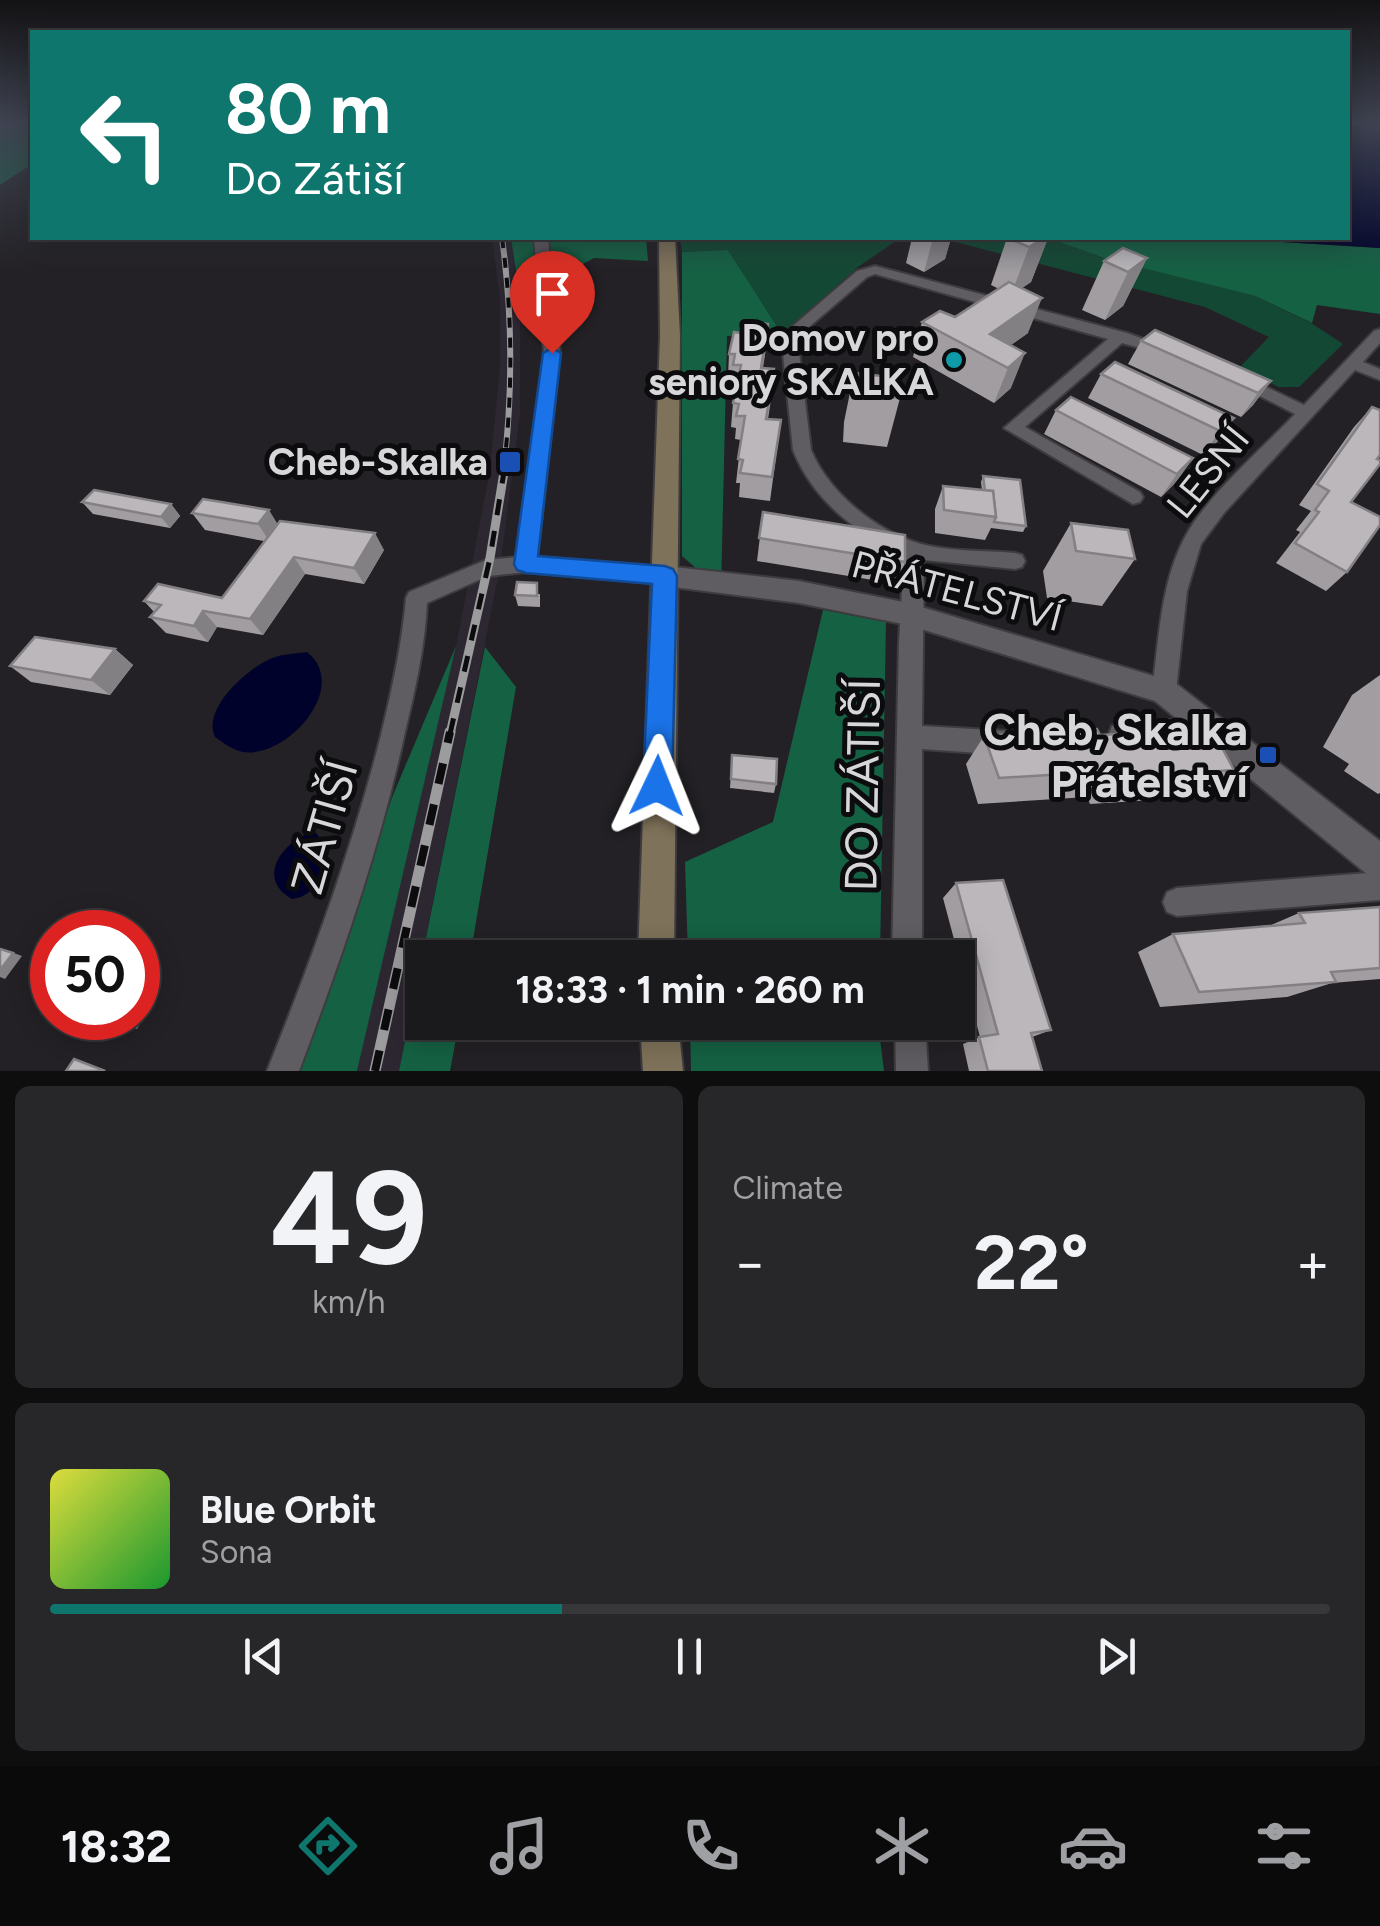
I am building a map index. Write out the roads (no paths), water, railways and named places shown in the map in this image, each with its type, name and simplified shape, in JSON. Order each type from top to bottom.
[{"type":"main road","points":[[656,940],[670,336],[667,240]]},
{"type":"main road","points":[[660,1040],[662,1071]]},
{"type":"street","points":[[542,240],[552,353],[526,564],[665,576]]},
{"type":"street","points":[[1015,562],[916,550],[855,516],[807,467],[790,344],[808,317],[862,274],[876,270],[1177,354]]},
{"type":"street","name":"LESNÍ","points":[[1164,691],[1176,591],[1192,542],[1217,508],[1380,334]]},
{"type":"street","name":"LESNÍ","points":[[1120,336],[1013,428],[1133,497]]},
{"type":"street","points":[[1352,363],[1380,375]]},
{"type":"street","points":[[1223,373],[1305,412]]},
{"type":"street","points":[[1050,395],[1068,404]]},
{"type":"street","name":"DO ZÁTIŠÍ","points":[[906,940],[908,614],[916,550]]},
{"type":"street","name":"ZÁTIŠÍ","points":[[283,1071],[337,936],[385,770],[413,643],[417,598],[486,568],[526,564]]},
{"type":"street","name":"PŘÁTELSTVÍ","points":[[665,576],[799,592],[908,614],[1164,691],[1380,863]]},
{"type":"street","points":[[1100,736],[1215,728]]},
{"type":"street","points":[[910,737],[994,744],[1029,742]]},
{"type":"street","points":[[1177,902],[1380,886]]},
{"type":"street","points":[[911,1040],[912,1071]]},
{"type":"water","points":[[1350,173],[1380,173],[1380,248],[1251,240],[1350,240]]},
{"type":"water","points":[[307,652],[319,667],[322,683],[318,701],[294,733],[260,751],[243,752],[215,737],[214,715],[237,683],[271,659]]},
{"type":"water","points":[[314,831],[324,842],[322,869],[309,892],[292,899],[275,881],[277,860],[293,842]]},
{"type":"railway","points":[[502,240],[510,356],[503,475]]},
{"type":"railway","points":[[450,734],[490,558],[504,472]]},
{"type":"railway","points":[[375,1071],[450,732]]},
{"type":"place","name":"Domov pro seniory SKALKA","points":[[954,360]]},
{"type":"place","name":"Cheb-Skalka","points":[[510,462]]},
{"type":"place","name":"Cheb, Skalka Přátelství","points":[[1268,755]]}]
